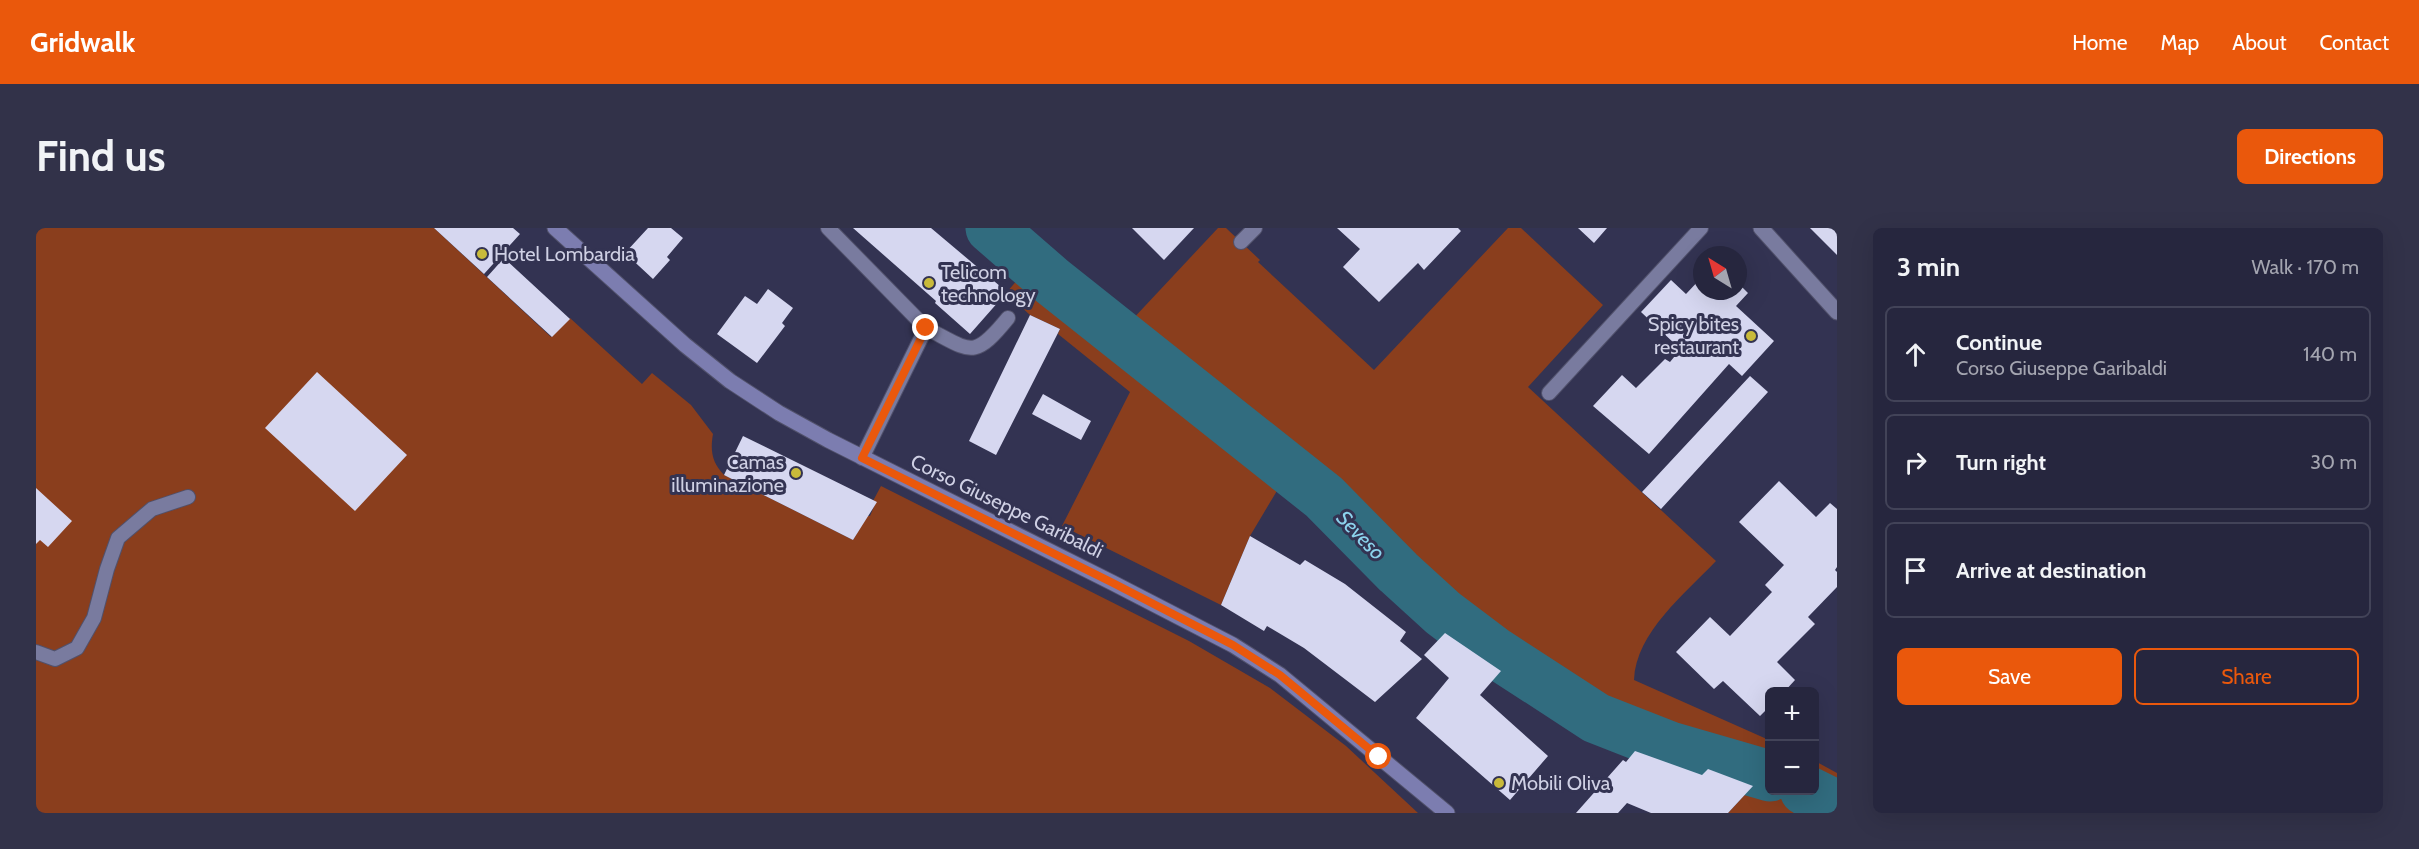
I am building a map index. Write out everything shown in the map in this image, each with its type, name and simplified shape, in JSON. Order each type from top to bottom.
[{"type":"main road","name":"Corso Giuseppe Garibaldi","points":[[555,228],[685,345],[730,381],[779,413],[862,458],[1103,577],[1233,645],[1298,689],[1447,813]]},
{"type":"street","points":[[1761,228],[1837,312]]},
{"type":"lane","points":[[828,228],[926,328],[964,347],[974,348],[985,344],[1008,318]]},
{"type":"lane","points":[[1241,242],[1254,228]]},
{"type":"lane","points":[[1550,393],[1701,228]]},
{"type":"lane","points":[[862,458],[926,328]]},
{"type":"lane","points":[[36,652],[55,659],[77,648],[94,618],[118,538],[152,509],[188,497]]},
{"type":"shaded area","points":[[36,228],[434,228],[551,337],[570,318],[642,384],[652,373],[691,405],[713,434],[713,456],[724,475],[853,540],[867,516],[870,516],[876,502],[873,501],[881,486],[1189,641],[1270,688],[1346,746],[1418,813],[36,813]]},
{"type":"shaded area","points":[[1218,228],[1226,228],[1260,260],[1258,262],[1374,370],[1508,228],[1521,228],[1603,305],[1528,387],[1716,561],[1677,600],[1653,630],[1643,646],[1634,680],[1765,738],[1765,758],[1657,722],[1594,695],[1513,645],[1464,609],[1329,478],[1214,391],[1130,322]]},
{"type":"shaded area","points":[[1020,277],[1281,484],[1250,536],[1221,605],[1062,526],[1130,392],[1058,334],[1060,329],[1030,315],[1006,293]]},
{"type":"shaded area","points":[[1819,763],[1837,773],[1837,785],[1819,778]]},
{"type":"shaded area","points":[[1753,786],[1765,791],[1765,795],[1773,795],[1814,813],[1728,813]]},
{"type":"building","name":"Hotel Lombardia","points":[[434,228],[513,228],[520,234],[484,274]]},
{"type":"building","points":[[648,228],[671,228],[683,238],[667,257],[670,260],[653,279],[625,253]]},
{"type":"building","points":[[853,228],[931,228],[1007,292],[970,334]]},
{"type":"building","points":[[1132,228],[1194,228],[1164,260]]},
{"type":"building","points":[[1337,228],[1458,228],[1461,231],[1424,270],[1418,263],[1379,302],[1343,267],[1360,249]]},
{"type":"building","points":[[1578,228],[1607,228],[1594,243]]},
{"type":"building","points":[[1810,228],[1837,228],[1837,255]]},
{"type":"building","points":[[504,258],[570,319],[552,337],[487,277]]},
{"type":"building","points":[[1671,280],[1686,294],[1693,287],[1693,300],[1742,300],[1736,306],[1774,341],[1742,376],[1729,364],[1649,454],[1593,406],[1622,375],[1636,388],[1665,359],[1670,362],[1679,351],[1676,345],[1641,312]]},
{"type":"building","points":[[768,289],[793,308],[782,323],[785,326],[757,363],[717,334],[745,296],[757,304]]},
{"type":"building","points":[[1030,315],[1060,329],[996,455],[969,441]]},
{"type":"building","points":[[317,372],[407,455],[355,511],[265,428]]},
{"type":"building","points":[[1750,376],[1768,392],[1661,509],[1642,492]]},
{"type":"building","points":[[1043,394],[1091,421],[1081,440],[1032,414]]},
{"type":"building","points":[[743,436],[877,502],[853,540],[724,475]]},
{"type":"building","points":[[1779,481],[1816,517],[1830,503],[1837,509],[1837,567],[1835,570],[1837,587],[1808,617],[1815,624],[1777,662],[1795,680],[1789,687],[1765,687],[1765,711],[1760,716],[1723,681],[1714,689],[1676,652],[1710,617],[1730,636],[1772,592],[1765,585],[1784,565],[1739,522]]},
{"type":"building","points":[[36,488],[72,521],[48,547],[40,540],[36,544]]},
{"type":"building","points":[[1250,536],[1300,565],[1305,560],[1345,584],[1406,632],[1400,641],[1422,659],[1375,702],[1304,648],[1267,626],[1264,631],[1221,605]]},
{"type":"building","points":[[1445,633],[1501,671],[1480,695],[1548,756],[1510,800],[1416,718],[1449,678],[1424,655]]},
{"type":"building","points":[[1635,751],[1702,775],[1708,769],[1753,786],[1728,813],[1651,813],[1627,803],[1618,813],[1576,813],[1623,760],[1626,762]]},
{"type":"waterway","name":"Seveso","points":[[991,228],[1052,281],[1324,497],[1398,572],[1443,613],[1496,653],[1596,718],[1670,747],[1765,775]]},
{"type":"waterway","name":"Seveso","points":[[1815,795],[1837,806]]},
{"type":"place","name":"Hotel Lombardia","points":[[482,254]]},
{"type":"place","name":"Telicom technology","points":[[929,283]]},
{"type":"place","name":"Spicy bites restaurant","points":[[1751,336]]},
{"type":"place","name":"Camas illuminazione","points":[[796,473]]},
{"type":"place","name":"Mobili Oliva","points":[[1499,783]]},
{"type":"route","points":[[926,328],[862,458],[1233,645],[1280,675],[1379,757]]}]
